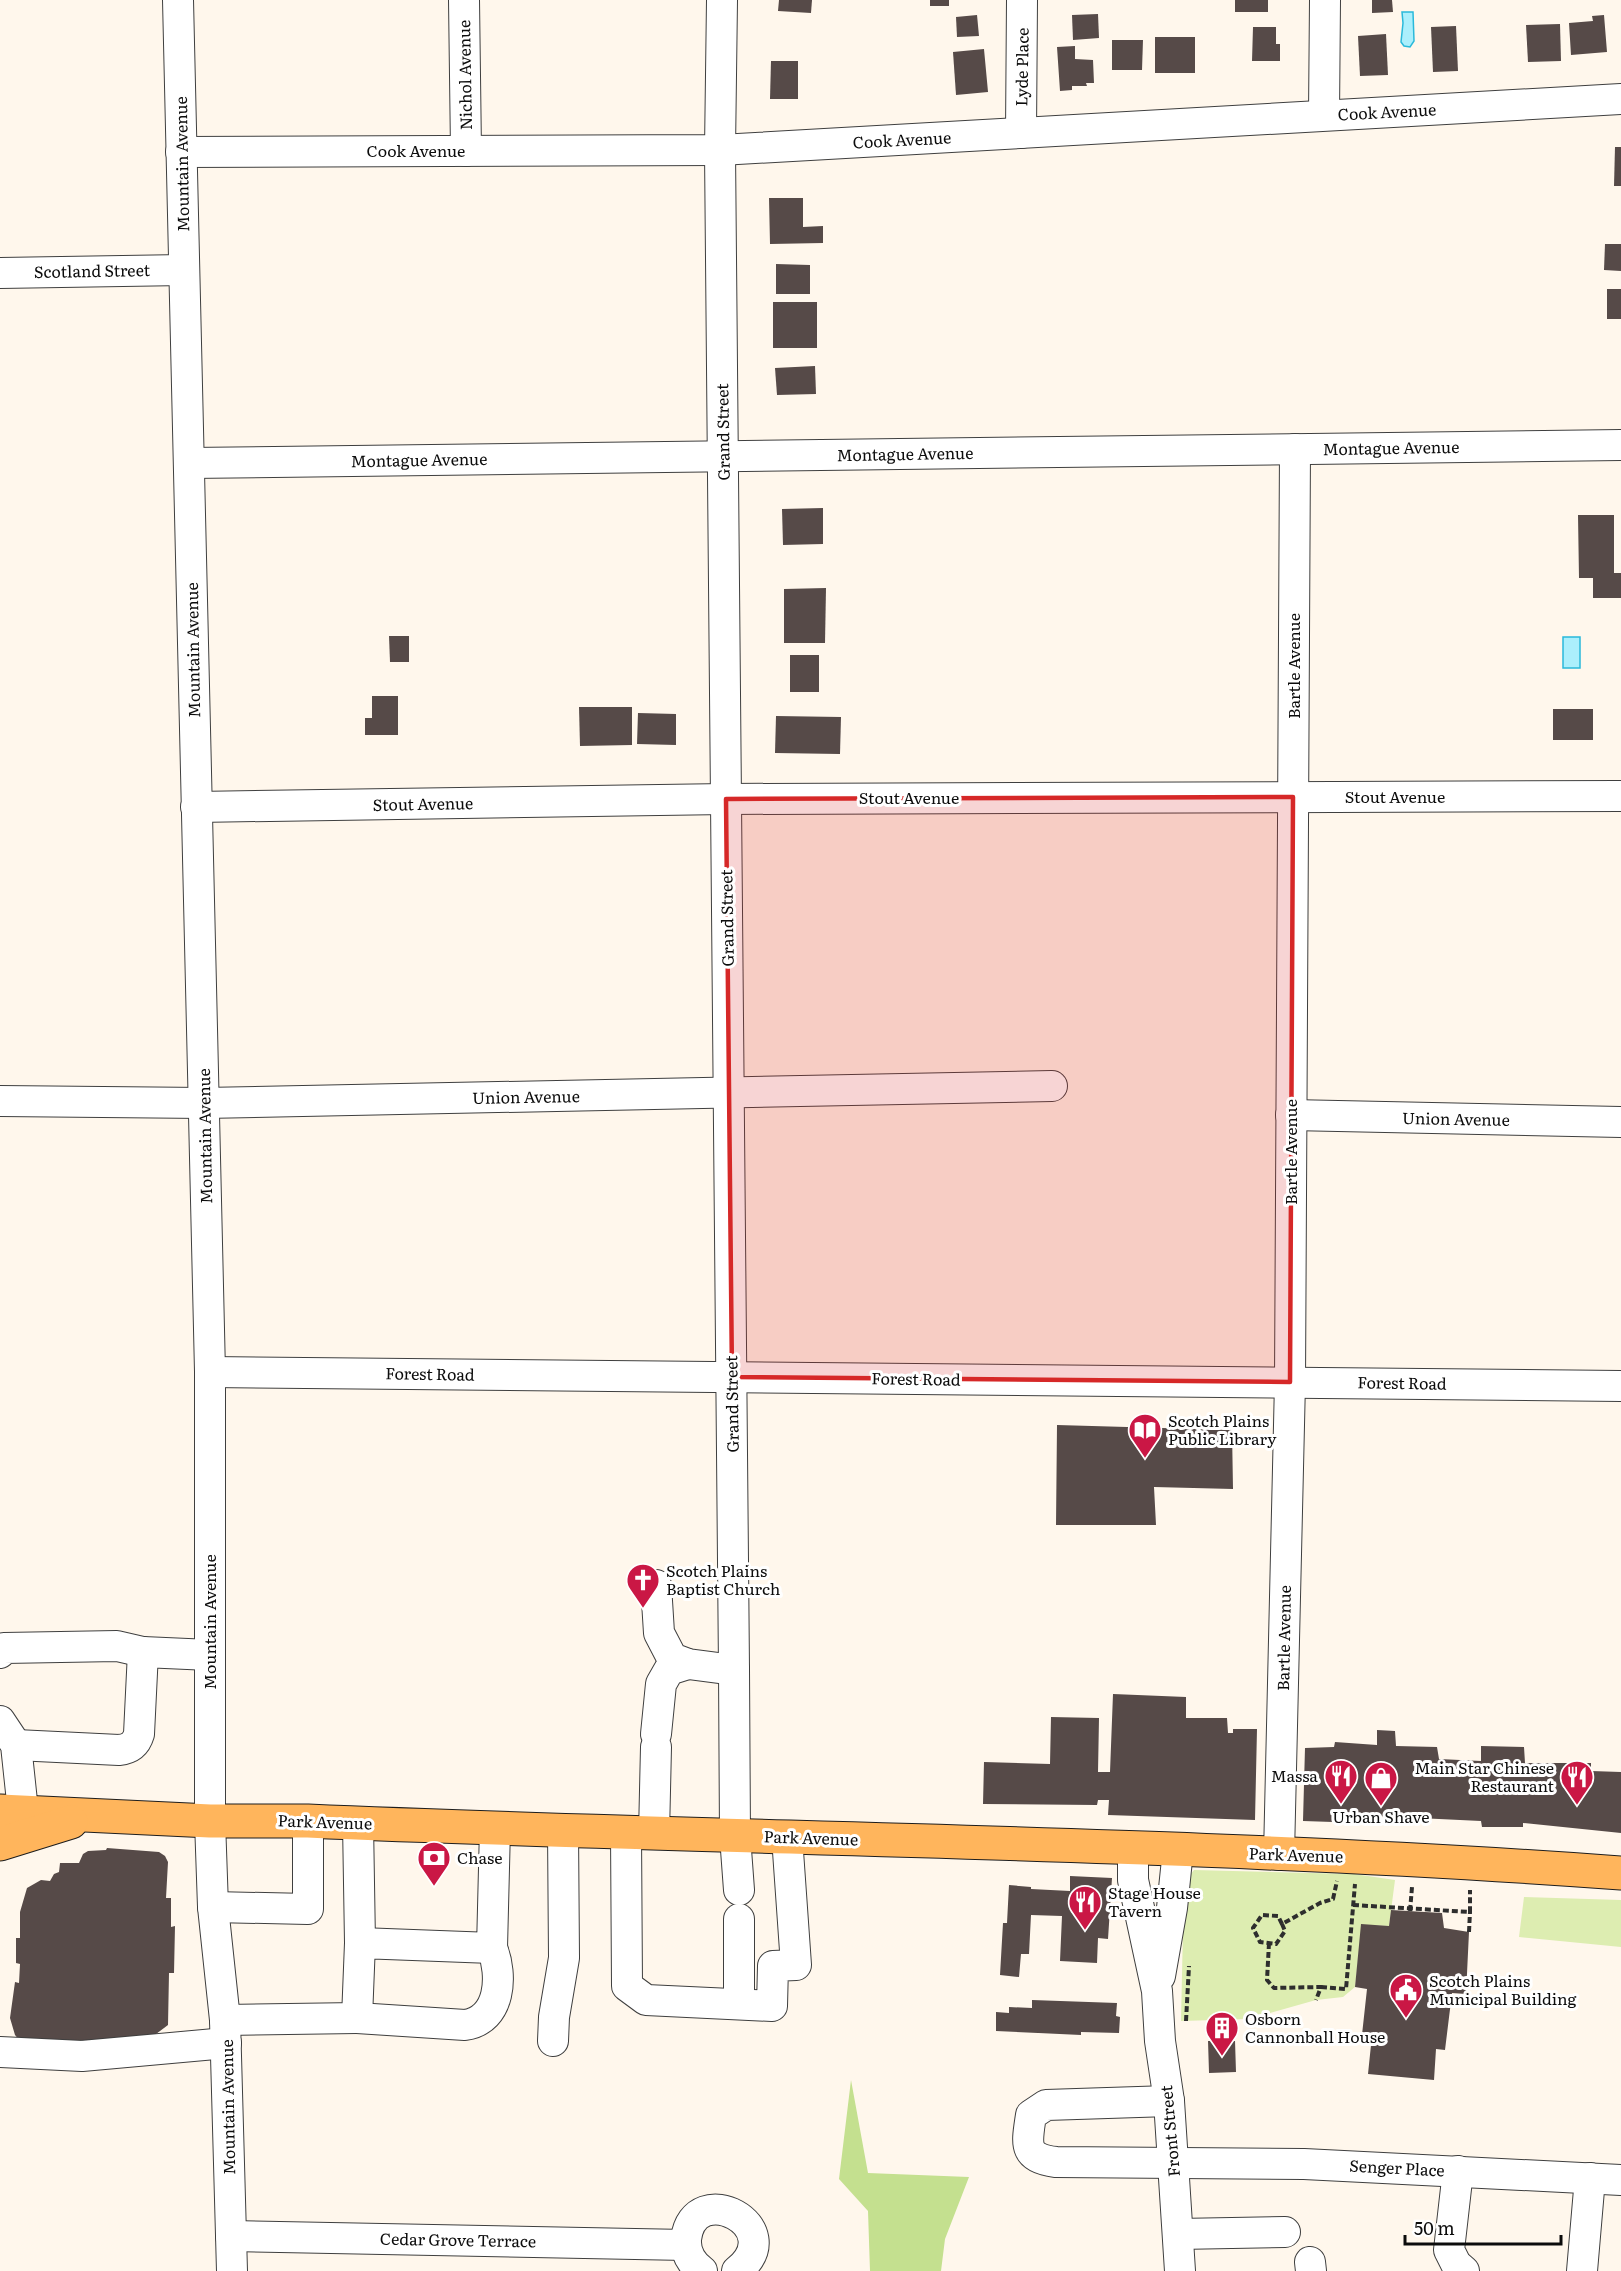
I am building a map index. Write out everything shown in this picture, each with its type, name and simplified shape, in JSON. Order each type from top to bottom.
[{"type":"main road","name":"Park Avenue","points":[[12,1811],[210,1821],[308,1821],[1133,1848],[1455,1861],[1621,1873]]},
{"type":"main road","points":[[0,1844],[98,1814]]},
{"type":"street","name":"Mountain Avenue","points":[[178,0],[210,1372],[210,1821],[213,1907],[226,2031],[232,2271]]},
{"type":"street","name":"Nichol Avenue","points":[[464,0],[466,151]]},
{"type":"street","name":"Grand Street","points":[[722,0],[720,150],[735,1836],[739,1890]]},
{"type":"street","name":"Lyde Place","points":[[1021,133],[1022,0]]},
{"type":"street","points":[[1324,116],[1325,0]]},
{"type":"street","name":"Cook Avenue","points":[[182,152],[720,150],[1621,99]]},
{"type":"street","name":"Scotland Street","points":[[0,273],[184,270]]},
{"type":"street","name":"Montague Avenue","points":[[189,463],[1621,445]]},
{"type":"street","name":"Bartle Avenue","points":[[1279,1855],[1290,1382],[1295,449]]},
{"type":"street","name":"Stout Avenue","points":[[196,807],[726,799],[1621,796]]},
{"type":"street","name":"Union Avenue","points":[[0,1101],[204,1103],[1052,1086]]},
{"type":"street","name":"Union Avenue","points":[[1291,1115],[1621,1122]]},
{"type":"street","name":"Forest Road","points":[[210,1372],[1621,1386]]},
{"type":"street","points":[[656,1585],[659,1633],[672,1658],[688,1664],[734,1671]]},
{"type":"street","points":[[0,1653],[4,1648],[117,1646],[143,1652],[210,1655]]},
{"type":"street","points":[[16,1745],[119,1750],[133,1745],[139,1734],[143,1652]]},
{"type":"street","points":[[688,1664],[669,1670],[661,1684],[656,1740],[640,1833],[627,1986],[646,2000],[772,2006],[773,1966],[796,1965],[787,1837]]},
{"type":"street","points":[[0,1721],[16,1745],[12,1811]]},
{"type":"street","points":[[0,1782],[16,1745]]},
{"type":"street","points":[[213,1907],[308,1909],[308,1821]]},
{"type":"street","points":[[357,2019],[360,1943],[358,1823]]},
{"type":"street","points":[[0,2052],[82,2056],[226,2031],[357,2019],[465,2025],[480,2021],[490,2012],[494,2001],[498,1963],[492,1948],[495,1828]]},
{"type":"street","points":[[553,2042],[554,2017],[564,1958],[563,1830]]},
{"type":"street","name":"Front Street","points":[[1133,1848],[1133,1880],[1157,1991],[1160,2040],[1169,2102],[1180,2271]]},
{"type":"street","name":"Front Street","points":[[1157,1991],[1172,1908],[1178,1850]]},
{"type":"street","points":[[739,2004],[740,1919]]},
{"type":"street","points":[[360,1943],[492,1948]]},
{"type":"street","name":"Senger Place","points":[[1169,2102],[1046,2104],[1031,2115],[1027,2146],[1030,2152],[1042,2160],[1056,2162],[1304,2164],[1621,2180]]},
{"type":"street","points":[[1458,2171],[1449,2250],[1456,2264],[1464,2271]]},
{"type":"street","points":[[1582,2271],[1590,2178]]},
{"type":"street","points":[[702,2271],[688,2256],[687,2234],[692,2223],[700,2215],[710,2210],[721,2209],[732,2211],[741,2217],[748,2225],[752,2235],[753,2246],[750,2256],[737,2271]]},
{"type":"street","points":[[1178,2234],[1285,2232]]},
{"type":"street","name":"Cedar Grove Terrace","points":[[231,2236],[686,2245]]},
{"type":"path","points":[[1269,1943],[1268,1980],[1274,1988],[1346,1989],[1355,1882],[1329,1880]]},
{"type":"path","points":[[1282,1924],[1320,1903],[1333,1899],[1337,1880]]},
{"type":"path","points":[[1401,1885],[1424,1887]]},
{"type":"path","points":[[1410,1909],[1412,1886]]},
{"type":"path","points":[[1459,1889],[1479,1891]]},
{"type":"path","points":[[1469,1932],[1470,1890]]},
{"type":"path","points":[[1353,1905],[1470,1912]]},
{"type":"path","points":[[1262,1915],[1278,1916],[1282,1924],[1285,1931],[1276,1944],[1260,1942],[1253,1928],[1262,1915]]},
{"type":"path","points":[[1186,2021],[1189,1963]]},
{"type":"path","points":[[1316,2000],[1321,1987]]},
{"type":"highlighted area","points":[[1293,797],[1290,1382],[732,1377],[726,799]]},
{"type":"green space","points":[[1194,1870],[1354,1874],[1395,1880],[1389,1926],[1362,1925],[1355,1987],[1343,1997],[1316,2000],[1249,2019],[1181,2021],[1184,1882]]},
{"type":"green space","points":[[1524,1897],[1621,1900],[1621,1947],[1519,1937]]},
{"type":"green space","points":[[851,2080],[868,2173],[969,2177],[945,2239],[941,2271],[870,2271],[868,2211],[839,2179]]},
{"type":"water","points":[[1402,12],[1413,12],[1414,41],[1410,47],[1404,46],[1401,42]]},
{"type":"water","points":[[1563,637],[1580,637],[1580,668],[1563,668]]},
{"type":"building","points":[[779,0],[812,0],[811,13],[778,11]]},
{"type":"building","points":[[930,0],[949,0],[949,6],[930,6]]},
{"type":"building","points":[[1235,0],[1268,0],[1268,12],[1235,12]]},
{"type":"building","points":[[1372,0],[1392,0],[1393,12],[1372,13]]},
{"type":"building","points":[[1098,14],[1099,38],[1073,40],[1072,15]]},
{"type":"building","points":[[977,15],[979,36],[957,37],[956,17]]},
{"type":"building","points":[[1604,15],[1607,52],[1571,55],[1569,23],[1593,21],[1592,16]]},
{"type":"building","points":[[1560,24],[1561,61],[1528,62],[1526,25]]},
{"type":"building","points":[[1456,26],[1458,71],[1433,72],[1431,27]]},
{"type":"building","points":[[1253,27],[1276,27],[1276,44],[1280,44],[1280,61],[1252,61]]},
{"type":"building","points":[[1386,34],[1388,75],[1360,76],[1358,36]]},
{"type":"building","points":[[1155,37],[1195,37],[1195,73],[1155,73]]},
{"type":"building","points":[[1112,40],[1143,40],[1142,70],[1112,70]]},
{"type":"building","points":[[1075,46],[1075,59],[1093,60],[1094,83],[1086,83],[1087,86],[1072,86],[1072,90],[1060,91],[1057,47]]},
{"type":"building","points":[[984,49],[988,92],[956,95],[953,52]]},
{"type":"building","points":[[771,61],[798,61],[798,99],[770,99]]},
{"type":"building","points":[[1615,147],[1621,147],[1621,186],[1614,186]]},
{"type":"building","points":[[769,198],[803,198],[803,227],[823,226],[823,243],[770,244]]},
{"type":"building","points":[[1605,244],[1621,244],[1621,271],[1604,270]]},
{"type":"building","points":[[776,264],[810,265],[810,294],[776,294]]},
{"type":"building","points":[[1607,289],[1621,289],[1621,319],[1607,319]]},
{"type":"building","points":[[773,302],[817,302],[817,348],[773,348]]},
{"type":"building","points":[[815,366],[816,394],[777,395],[775,368]]},
{"type":"building","points":[[823,508],[823,544],[783,545],[782,509]]},
{"type":"building","points":[[1578,515],[1614,515],[1614,573],[1621,573],[1621,598],[1593,598],[1593,578],[1579,578]]},
{"type":"building","points":[[826,588],[825,643],[784,643],[784,589]]},
{"type":"building","points":[[389,636],[409,636],[409,662],[390,662]]},
{"type":"building","points":[[790,655],[819,655],[819,692],[790,692]]},
{"type":"building","points":[[372,696],[398,696],[398,735],[365,735],[365,718],[372,718]]},
{"type":"building","points":[[579,707],[632,707],[632,745],[580,746]]},
{"type":"building","points":[[1553,709],[1593,709],[1593,740],[1553,740]]},
{"type":"building","points":[[638,713],[676,714],[676,745],[637,744]]},
{"type":"building","points":[[776,716],[841,717],[840,754],[775,753]]},
{"type":"building","name":"Scotch Plains Public Library","points":[[1057,1425],[1232,1430],[1233,1489],[1154,1487],[1156,1525],[1056,1525]]},
{"type":"building","points":[[1113,1694],[1186,1697],[1186,1718],[1227,1718],[1228,1733],[1233,1733],[1233,1729],[1257,1729],[1255,1820],[1108,1815],[1109,1800],[1098,1800],[1097,1805],[983,1804],[984,1762],[1050,1764],[1051,1717],[1099,1718],[1098,1772],[1110,1772]]},
{"type":"building","points":[[1377,1730],[1395,1731],[1396,1746],[1437,1747],[1439,1759],[1481,1761],[1481,1746],[1524,1747],[1525,1763],[1591,1763],[1591,1771],[1621,1772],[1621,1833],[1523,1823],[1523,1827],[1482,1827],[1481,1821],[1334,1814],[1333,1822],[1303,1821],[1305,1748],[1334,1747],[1335,1742],[1377,1745]]},
{"type":"building","points":[[107,1848],[159,1852],[168,1862],[166,1898],[171,1898],[171,1927],[175,1926],[174,1973],[169,1973],[168,2025],[148,2040],[21,2042],[15,2035],[10,2018],[15,1982],[19,1983],[20,1964],[16,1963],[16,1938],[20,1938],[20,1912],[27,1888],[41,1880],[50,1881],[54,1874],[59,1872],[60,1863],[79,1863],[83,1854],[88,1851],[106,1850]]},
{"type":"building","name":"Stage House Tavern","points":[[1070,1876],[1112,1878],[1108,1939],[1098,1938],[1097,1963],[1060,1961],[1062,1916],[1031,1915],[1029,1954],[1021,1954],[1019,1977],[1000,1975],[1003,1923],[1007,1923],[1009,1885],[1031,1887],[1031,1889],[1070,1891]]},
{"type":"building","name":"Scotch Plains Municipal Building","points":[[1391,1910],[1442,1913],[1444,1928],[1469,1932],[1466,1994],[1452,1993],[1445,2050],[1436,2049],[1434,2080],[1368,2074],[1371,2045],[1361,2044],[1367,1989],[1355,1987],[1361,1924],[1389,1926]]},
{"type":"building","points":[[1032,2000],[1117,2003],[1116,2016],[1120,2017],[1119,2033],[1081,2032],[1081,2035],[996,2031],[996,2012],[1009,2013],[1009,2007],[1032,2008]]},
{"type":"building","name":"Osborn Cannonball House","points":[[1208,2041],[1235,2041],[1236,2072],[1209,2073]]},
{"type":"place","name":"Scotch Plains Public Library","points":[[1145,1459]]},
{"type":"place","name":"Scotch Plains Baptist Church","points":[[643,1609]]},
{"type":"place","name":"Massa","points":[[1341,1805]]},
{"type":"place","name":"Main Star Chinese Restaurant","points":[[1577,1806]]},
{"type":"place","name":"Urban Shave","points":[[1381,1807]]},
{"type":"place","name":"Chase","points":[[434,1887]]},
{"type":"place","name":"Stage House Tavern","points":[[1085,1931]]},
{"type":"place","name":"Scotch Plains Municipal Building","points":[[1406,2019]]},
{"type":"place","name":"Osborn Cannonball House","points":[[1222,2057]]}]
